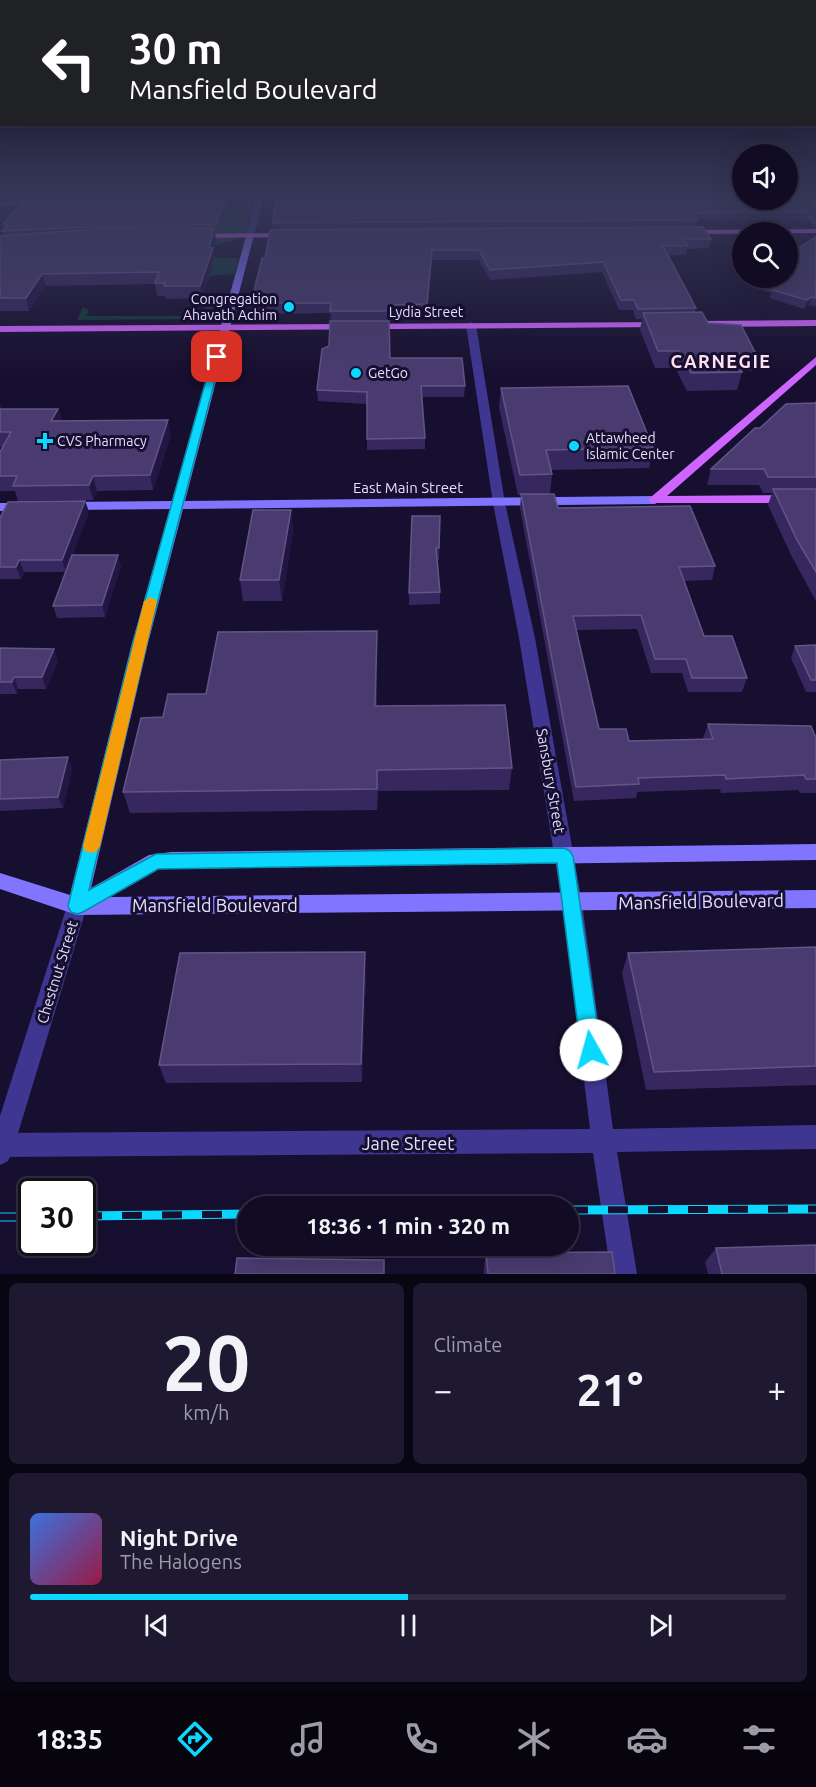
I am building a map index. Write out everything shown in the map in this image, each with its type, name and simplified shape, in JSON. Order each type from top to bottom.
[{"type":"main road","name":"Chestnut Street","points":[[77,906],[140,643],[244,255]]},
{"type":"main road","points":[[688,324],[816,323]]},
{"type":"main road","name":"Lydia Street","points":[[0,329],[676,324]]},
{"type":"main road","points":[[656,500],[816,360]]},
{"type":"main road","name":"East Main Street","points":[[59,506],[816,499]]},
{"type":"main road","points":[[0,507],[36,507]]},
{"type":"main road","name":"Mansfield Boulevard","points":[[77,906],[156,861],[816,852]]},
{"type":"main road","points":[[0,881],[77,906]]},
{"type":"main road","name":"Mansfield Boulevard","points":[[77,906],[816,899]]},
{"type":"street","name":"Sansbury Street","points":[[471,325],[499,503],[527,638],[572,903],[603,1141],[624,1274]]},
{"type":"street","name":"Chestnut Street","points":[[1,1148],[77,906]]},
{"type":"street","name":"Jane Street","points":[[1,1148],[816,1137]]},
{"type":"green space","points":[[133,255],[239,258],[234,274],[176,278],[139,269]]},
{"type":"green space","points":[[214,304],[210,317],[202,319],[77,320],[83,307],[89,310],[86,316],[202,316],[205,307]]},
{"type":"building","points":[[0,255],[210,255],[200,286],[164,286],[165,283],[155,283],[159,272],[42,274],[26,298],[0,298]]},
{"type":"building","points":[[265,255],[431,255],[427,304],[388,305],[388,311],[330,311],[331,303],[251,303],[262,258]]},
{"type":"building","points":[[482,255],[668,255],[696,308],[638,309],[634,300],[621,300],[603,262],[490,270]]},
{"type":"building","points":[[798,255],[816,255],[816,298],[812,297],[807,300],[772,290],[798,288]]},
{"type":"building","points":[[702,312],[708,323],[741,325],[756,354],[730,354],[742,372],[691,373],[679,351],[658,351],[643,313]]},
{"type":"building","points":[[330,321],[389,321],[390,358],[462,358],[465,386],[421,386],[425,438],[367,439],[367,392],[317,390],[322,349],[329,346]]},
{"type":"building","name":"Attawheed Islamic Center","points":[[628,386],[653,448],[546,450],[552,474],[520,475],[501,388]]},
{"type":"building","points":[[816,402],[816,477],[768,477],[764,469],[711,469],[755,428],[760,428],[786,404]]},
{"type":"building","name":"CVS Pharmacy","points":[[0,409],[58,409],[51,421],[168,420],[150,475],[93,476],[89,485],[13,486],[17,476],[0,476],[0,452],[11,432],[0,432]]},
{"type":"building","points":[[773,489],[816,489],[816,572],[797,540]]},
{"type":"building","points":[[521,494],[554,494],[558,508],[690,506],[715,566],[679,567],[704,636],[732,636],[747,678],[692,678],[686,659],[655,659],[641,615],[573,616],[599,729],[626,729],[629,741],[713,739],[708,724],[811,726],[816,736],[816,779],[806,779],[804,775],[726,779],[725,775],[638,778],[639,784],[576,787]]},
{"type":"building","points":[[85,501],[62,560],[19,560],[16,567],[0,567],[0,518],[8,502]]},
{"type":"building","points":[[253,510],[291,510],[279,580],[240,580]]},
{"type":"building","points":[[412,516],[440,516],[439,548],[436,548],[440,592],[409,593]]},
{"type":"building","points":[[72,555],[118,555],[102,605],[53,606]]},
{"type":"building","points":[[377,631],[375,706],[505,705],[512,768],[377,770],[377,789],[123,792],[141,718],[163,717],[168,694],[206,694],[218,632]]},
{"type":"building","points":[[816,645],[816,680],[811,680],[795,646]]},
{"type":"building","points":[[0,648],[54,649],[42,677],[14,677],[12,682],[0,682]]},
{"type":"building","points":[[68,757],[58,797],[0,799],[0,760]]},
{"type":"building","points":[[816,947],[816,1066],[654,1072],[628,953]]},
{"type":"building","points":[[365,952],[361,1064],[159,1065],[180,953]]},
{"type":"building","points":[[816,1245],[816,1274],[722,1274],[716,1248]]},
{"type":"building","points":[[579,1252],[612,1252],[615,1274],[488,1274],[486,1256],[579,1256]]},
{"type":"building","points":[[237,1258],[384,1260],[384,1274],[235,1274]]},
{"type":"railway","points":[[579,1210],[816,1209]]},
{"type":"railway","points":[[96,1216],[237,1214]]},
{"type":"railway","points":[[0,1217],[18,1217]]},
{"type":"slow traffic","points":[[91,846],[151,601]]},
{"type":"place","name":"Congregation Ahavath Achim","points":[[289,307]]},
{"type":"place","name":"GetGo","points":[[356,373]]},
{"type":"place","name":"CVS Pharmacy","points":[[45,441]]},
{"type":"place","name":"Attawheed Islamic Center","points":[[574,446]]},
{"type":"district","name":"CARNEGIE","points":[[721,361]]},
{"type":"route","points":[[217,357],[140,643],[77,906],[156,861],[564,856],[591,1050]]}]
